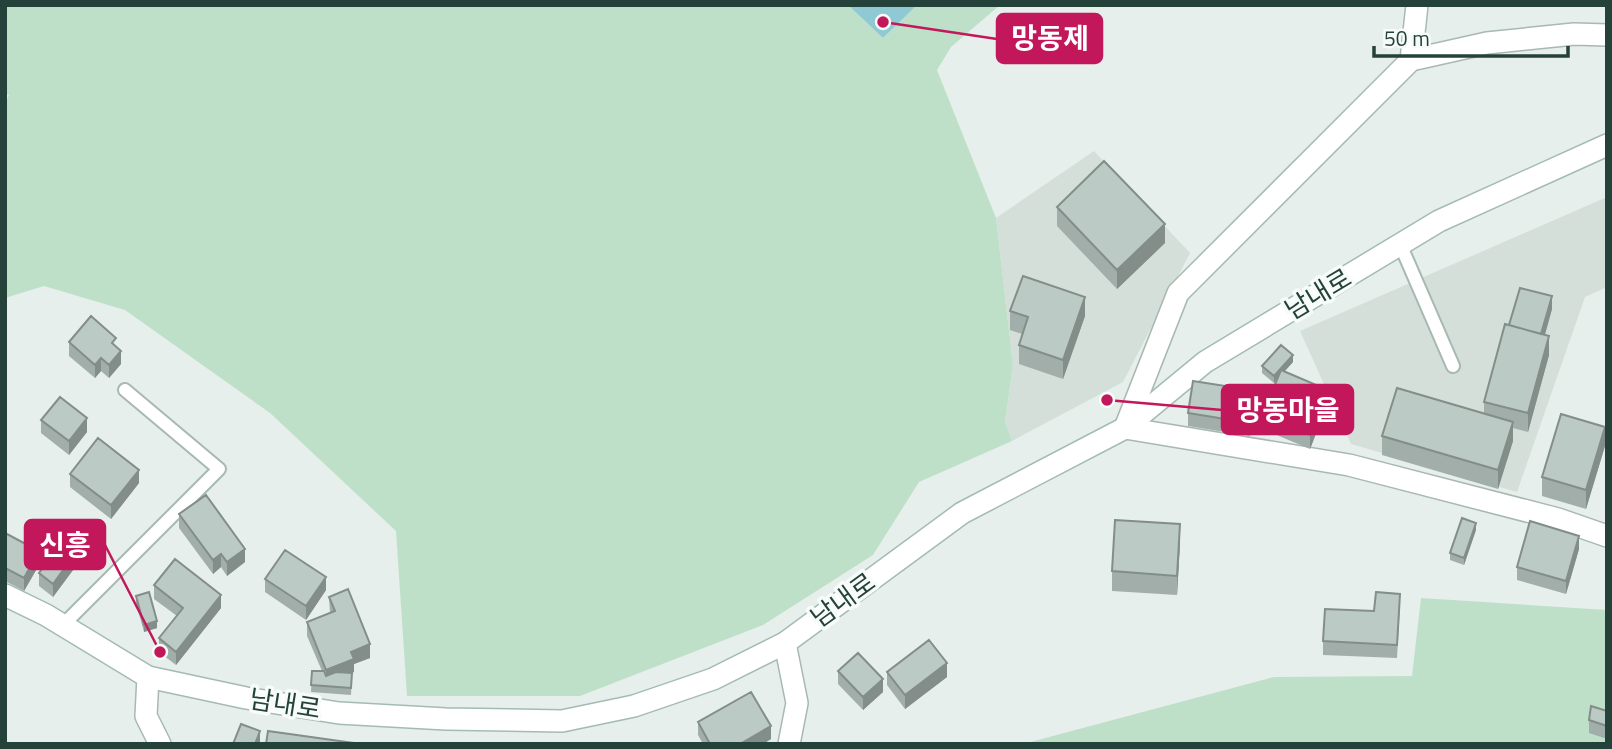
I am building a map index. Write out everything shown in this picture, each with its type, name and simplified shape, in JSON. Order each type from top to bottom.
[{"type":"street","points":[[1412,60],[1418,5]]},
{"type":"street","points":[[1607,35],[1574,34],[1488,43],[1412,60],[1178,293],[1125,428],[1349,465],[1559,519],[1607,536]]},
{"type":"street","name":"남내로","points":[[5,595],[46,615],[148,677],[246,698],[339,713],[446,719],[562,721],[634,706],[713,679],[785,643],[962,513],[1125,428],[1205,362],[1439,220],[1607,145]]},
{"type":"street","points":[[785,643],[797,703],[789,744]]},
{"type":"street","points":[[148,677],[146,716],[160,744]]},
{"type":"lane","points":[[1401,244],[1452,366]]},
{"type":"lane","points":[[63,625],[219,469],[125,390]]},
{"type":"shaded area","points":[[1094,151],[1190,253],[1123,382],[1012,441],[1005,423],[1013,365],[996,218]]},
{"type":"shaded area","points":[[1607,197],[1607,287],[1585,297],[1517,492],[1351,444],[1300,331]]},
{"type":"green space","points":[[5,5],[848,5],[883,38],[917,5],[1000,5],[951,47],[937,70],[996,218],[1013,365],[1005,422],[1012,441],[919,482],[873,555],[763,625],[580,696],[407,696],[396,531],[270,413],[125,310],[44,286],[5,298],[5,103],[9,95],[5,94]]},
{"type":"green space","points":[[1421,598],[1607,610],[1607,744],[1023,744],[1274,677],[1412,676]]},
{"type":"water","points":[[848,5],[917,5],[883,38]]},
{"type":"building","points":[[1104,161],[1165,224],[1117,270],[1057,207]]},
{"type":"building","points":[[1023,276],[1085,297],[1063,360],[1019,345],[1028,317],[1010,311]]},
{"type":"building","points":[[1520,288],[1552,296],[1541,334],[1509,325]]},
{"type":"building","points":[[91,316],[116,338],[112,343],[121,351],[109,365],[101,358],[95,365],[69,342]]},
{"type":"building","points":[[1505,324],[1549,336],[1528,413],[1484,402]]},
{"type":"building","points":[[1281,345],[1293,355],[1274,376],[1262,366]]},
{"type":"building","points":[[1281,370],[1328,390],[1310,435],[1262,416]]},
{"type":"building","points":[[1193,381],[1232,387],[1230,399],[1253,402],[1250,423],[1188,413]]},
{"type":"building","points":[[1397,388],[1513,422],[1498,470],[1382,436]]},
{"type":"building","points":[[60,397],[87,418],[69,441],[41,420]]},
{"type":"building","points":[[1561,414],[1605,427],[1586,490],[1542,477]]},
{"type":"building","points":[[98,438],[139,470],[111,505],[70,474]]},
{"type":"building","points":[[206,495],[245,549],[227,562],[221,554],[213,560],[179,514]]},
{"type":"building","points":[[1462,518],[1476,523],[1464,558],[1450,553]]},
{"type":"building","points":[[1115,520],[1180,524],[1177,576],[1112,571]]},
{"type":"building","points":[[1530,521],[1579,536],[1566,581],[1517,567]]},
{"type":"building","points":[[5,533],[39,551],[24,578],[5,568]]},
{"type":"building","points":[[65,538],[79,548],[53,584],[39,573]]},
{"type":"building","points":[[285,550],[326,577],[306,606],[265,579]]},
{"type":"building","points":[[175,559],[221,595],[176,652],[159,638],[183,608],[154,585]]},
{"type":"building","points":[[348,589],[370,644],[351,652],[354,659],[326,670],[307,622],[335,611],[329,597]]},
{"type":"building","points":[[149,592],[157,621],[144,625],[136,596]]},
{"type":"building","points":[[1376,592],[1400,594],[1397,645],[1323,641],[1325,609],[1374,611]]},
{"type":"building","points":[[929,640],[947,663],[905,695],[887,672]]},
{"type":"building","points":[[858,653],[883,679],[863,697],[838,671]]},
{"type":"building","points":[[312,671],[324,671],[326,676],[336,672],[352,673],[351,688],[311,685]]},
{"type":"building","points":[[751,692],[771,726],[740,744],[710,744],[698,722]]},
{"type":"building","points":[[1591,706],[1607,711],[1607,726],[1589,720]]},
{"type":"building","points":[[241,724],[260,731],[255,744],[233,744]]},
{"type":"building","points":[[268,731],[361,744],[266,744]]},
{"type":"place","name":"망동제","points":[[883,22]]},
{"type":"place","name":"망동마을","points":[[1107,400]]},
{"type":"place","name":"신흥","points":[[160,652]]}]
